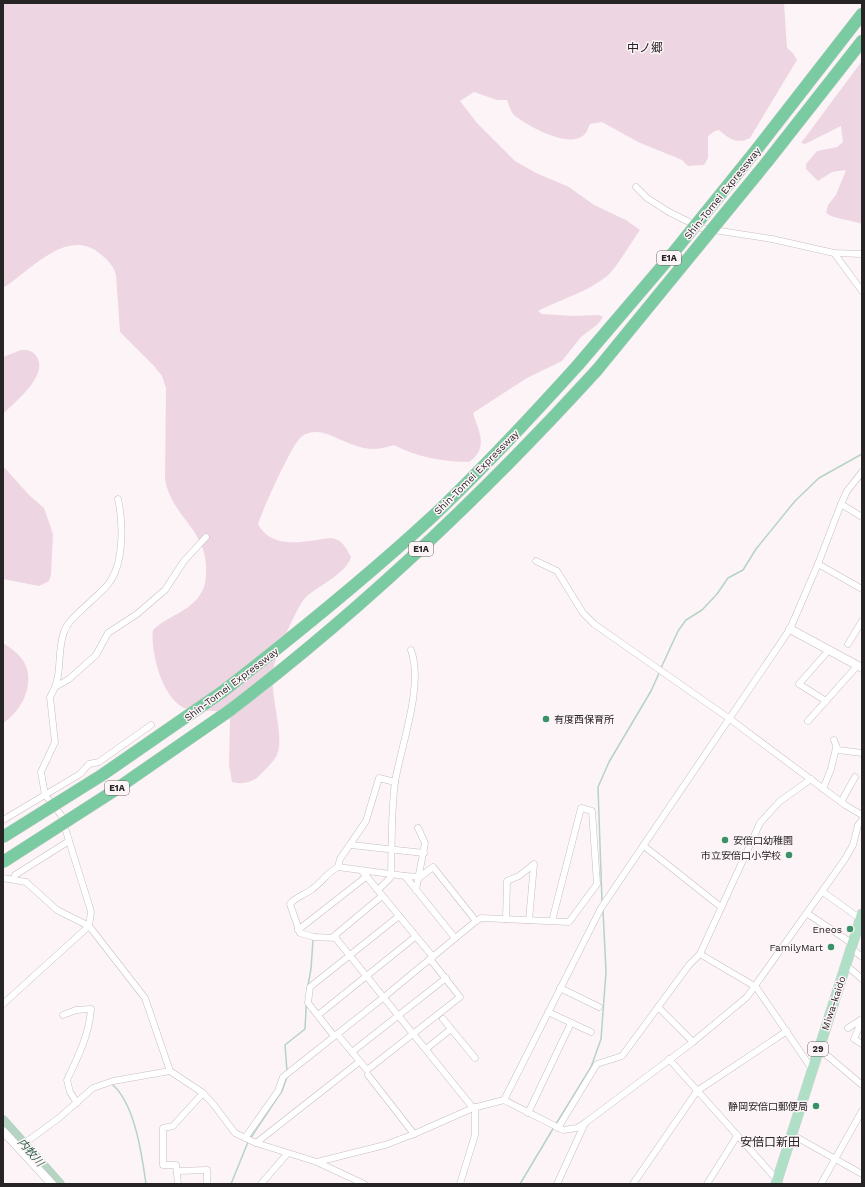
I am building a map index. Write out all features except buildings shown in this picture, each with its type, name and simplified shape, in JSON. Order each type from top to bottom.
[{"type":"highway","name":"Shin-Tomei Expressway","points":[[3,837],[102,776],[222,692],[316,617],[434,515],[492,458],[578,365],[665,263],[757,149],[862,14]]},
{"type":"highway","name":"Shin-Tomei Expressway","points":[[3,862],[112,792],[229,711],[324,635],[437,535],[499,474],[597,370],[767,162],[862,41]]},
{"type":"main road","name":"Miwa-kaido","points":[[778,1183],[791,1134],[861,918]]},
{"type":"street","points":[[636,187],[647,198],[669,212],[701,228],[772,239],[834,254],[862,254]]},
{"type":"street","points":[[834,254],[862,291]]},
{"type":"street","points":[[504,1100],[601,908],[790,629],[818,564],[840,504],[847,491],[862,472]]},
{"type":"street","points":[[3,1004],[89,926],[91,912],[61,815],[45,795],[41,772],[55,742],[50,697],[57,686],[64,632],[75,616],[106,587],[112,579],[119,558],[123,532],[122,515],[118,499]]},
{"type":"street","points":[[840,504],[862,517]]},
{"type":"street","points":[[57,686],[69,679],[96,655],[108,633],[137,614],[165,590],[184,561],[206,537]]},
{"type":"street","points":[[536,561],[557,571],[583,613],[594,624],[730,719],[841,802],[862,815]]},
{"type":"street","points":[[818,564],[862,589]]},
{"type":"street","points":[[848,644],[862,622]]},
{"type":"street","points":[[790,629],[860,666],[808,721]]},
{"type":"street","points":[[378,890],[390,878],[391,874],[395,782],[403,753],[415,680],[414,661],[411,650]]},
{"type":"street","points":[[826,701],[799,684],[829,650]]},
{"type":"street","points":[[3,820],[80,774],[89,764],[99,762],[151,725]]},
{"type":"street","points":[[824,789],[836,748],[834,740]]},
{"type":"street","points":[[836,748],[862,753]]},
{"type":"street","points":[[841,802],[855,777]]},
{"type":"street","points":[[338,867],[340,859],[366,821],[379,778],[395,782]]},
{"type":"street","points":[[558,1128],[597,1064],[622,1056],[689,965],[700,954],[760,824],[779,802],[811,779]]},
{"type":"street","points":[[245,1138],[278,1091],[283,1077],[384,997],[476,921],[482,918],[569,922],[597,884],[592,811],[580,808],[552,921]]},
{"type":"street","points":[[317,1162],[385,1144],[414,1134],[474,1107],[504,1100],[558,1128],[569,1130],[585,1123],[737,1007],[756,987],[845,860],[853,845],[858,825],[862,820]]},
{"type":"street","points":[[416,890],[420,877],[425,843],[418,828]]},
{"type":"street","points":[[14,879],[15,875],[69,841]]},
{"type":"street","points":[[351,845],[424,853]]},
{"type":"street","points":[[644,846],[721,907]]},
{"type":"street","points":[[506,919],[507,881],[519,876],[534,864],[529,920]]},
{"type":"street","points":[[336,938],[314,937],[300,933],[290,904],[295,899],[312,890],[331,871],[338,867],[420,877],[433,867],[476,921]]},
{"type":"street","points":[[362,871],[399,916],[460,997],[367,1070],[308,1003],[310,987],[351,956],[399,916]]},
{"type":"street","points":[[298,930],[367,876]]},
{"type":"street","points":[[405,876],[455,938]]},
{"type":"street","points":[[4,879],[14,879],[26,882],[56,910],[89,926],[145,998],[170,1071],[203,1093],[235,1133],[256,1143],[287,1154],[317,1162],[364,1184]]},
{"type":"street","points":[[823,892],[861,918]]},
{"type":"street","points":[[382,896],[334,936],[474,1107],[475,1135],[460,1184]]},
{"type":"street","points":[[808,914],[852,946],[862,957]]},
{"type":"street","points":[[318,1015],[415,937]]},
{"type":"street","points":[[700,954],[756,987],[812,1069]]},
{"type":"street","points":[[846,965],[862,979]]},
{"type":"street","points":[[352,1052],[446,978]]},
{"type":"street","points":[[560,988],[599,1007]]},
{"type":"street","points":[[658,1007],[692,1042]]},
{"type":"street","points":[[63,1015],[76,1010],[91,1009],[90,1023],[84,1046],[67,1080],[70,1092],[77,1103]]},
{"type":"street","points":[[548,1012],[591,1032]]},
{"type":"street","points":[[443,1019],[475,1058]]},
{"type":"street","points":[[848,1028],[862,1019]]},
{"type":"street","points":[[862,1019],[854,1039],[862,1044]]},
{"type":"street","points":[[528,1113],[572,1023]]},
{"type":"street","points":[[426,1049],[451,1029]]},
{"type":"street","points":[[633,1184],[697,1091],[787,1031]]},
{"type":"street","points":[[818,1050],[829,1057],[862,1085]]},
{"type":"street","points":[[669,1059],[778,1183]]},
{"type":"street","points":[[256,1143],[359,1062]]},
{"type":"street","points":[[20,1146],[77,1103],[93,1088],[103,1084],[170,1071]]},
{"type":"street","points":[[368,1075],[414,1134]]},
{"type":"street","points":[[178,1184],[178,1171],[176,1165],[163,1165],[163,1128],[173,1126],[203,1093]]},
{"type":"street","points":[[821,1184],[862,1111]]},
{"type":"street","points":[[557,1184],[585,1123]]},
{"type":"street","points":[[3,1131],[20,1146],[52,1184]]},
{"type":"street","points":[[791,1134],[862,1174]]},
{"type":"street","points":[[707,1184],[737,1136]]},
{"type":"street","points":[[261,1184],[287,1154]]},
{"type":"street","points":[[178,1171],[207,1170],[207,1184]]},
{"type":"shaded area","points":[[3,3],[784,3],[787,48],[793,53],[797,60],[750,138],[737,141],[729,138],[719,130],[715,131],[708,136],[708,158],[704,165],[688,166],[682,160],[638,142],[602,122],[590,124],[587,132],[577,139],[559,138],[529,125],[515,116],[510,109],[507,100],[497,100],[474,92],[460,101],[477,123],[515,161],[536,173],[569,187],[594,205],[626,220],[640,230],[619,262],[606,277],[581,292],[538,311],[542,314],[573,316],[599,315],[603,317],[598,324],[581,337],[562,361],[527,378],[473,413],[480,433],[481,445],[475,457],[469,462],[450,461],[421,456],[394,445],[384,448],[367,449],[352,445],[321,432],[314,432],[304,435],[296,443],[265,505],[258,524],[264,532],[272,538],[281,541],[300,542],[331,538],[338,540],[343,544],[351,557],[344,569],[306,597],[302,602],[283,641],[274,666],[273,677],[279,748],[276,757],[257,777],[251,781],[243,783],[232,782],[229,765],[230,720],[227,714],[217,711],[187,709],[179,704],[171,697],[165,687],[156,663],[153,630],[191,605],[202,591],[205,583],[206,572],[205,558],[202,545],[175,505],[169,493],[165,480],[166,388],[162,376],[154,366],[120,332],[116,275],[113,268],[99,253],[87,246],[74,245],[62,248],[49,254],[3,288]]},
{"type":"shaded area","points":[[862,61],[862,224],[833,217],[826,213],[828,205],[836,195],[846,170],[832,172],[818,181],[806,169],[806,164],[817,151],[837,147],[843,142],[841,126],[805,144],[801,143]]},
{"type":"shaded area","points":[[21,350],[34,353],[39,364],[38,372],[35,380],[29,388],[3,414],[3,357]]},
{"type":"shaded area","points":[[3,466],[29,495],[44,508],[53,534],[51,575],[49,581],[39,586],[3,579]]},
{"type":"shaded area","points":[[3,643],[16,652],[25,664],[28,672],[28,681],[27,689],[21,705],[10,718],[3,723]]},
{"type":"waterway","points":[[661,668],[678,631],[686,620],[702,610],[717,594],[728,578],[743,570],[756,549],[795,501],[819,478],[862,454]]},
{"type":"waterway","points":[[602,902],[598,787],[609,762],[651,691],[660,671]]},
{"type":"waterway","points":[[556,1124],[591,1067],[601,1039],[606,972],[603,910]]},
{"type":"waterway","points":[[308,985],[311,969],[313,940]]},
{"type":"waterway","points":[[287,1071],[285,1045],[305,1029],[307,991]]},
{"type":"waterway","points":[[250,1139],[282,1091],[287,1077]]},
{"type":"waterway","points":[[113,1085],[121,1094],[132,1117],[140,1145],[146,1184]]},
{"type":"waterway","name":"内牧川","points":[[3,1120],[60,1184]]},
{"type":"waterway","points":[[520,1184],[554,1127]]},
{"type":"waterway","points":[[231,1184],[248,1142]]},
{"type":"place","name":"有度西保育所","points":[[546,719]]},
{"type":"place","name":"安倍口幼稚園","points":[[725,840]]},
{"type":"place","name":"市立安倍口小学校","points":[[789,855]]},
{"type":"place","name":"Eneos","points":[[850,929]]},
{"type":"place","name":"FamilyMart","points":[[831,947]]},
{"type":"place","name":"静岡安倍口郵便局","points":[[816,1106]]},
{"type":"district","name":"中ノ郷","points":[[645,48]]},
{"type":"district","name":"安倍口新田","points":[[770,1142]]}]
